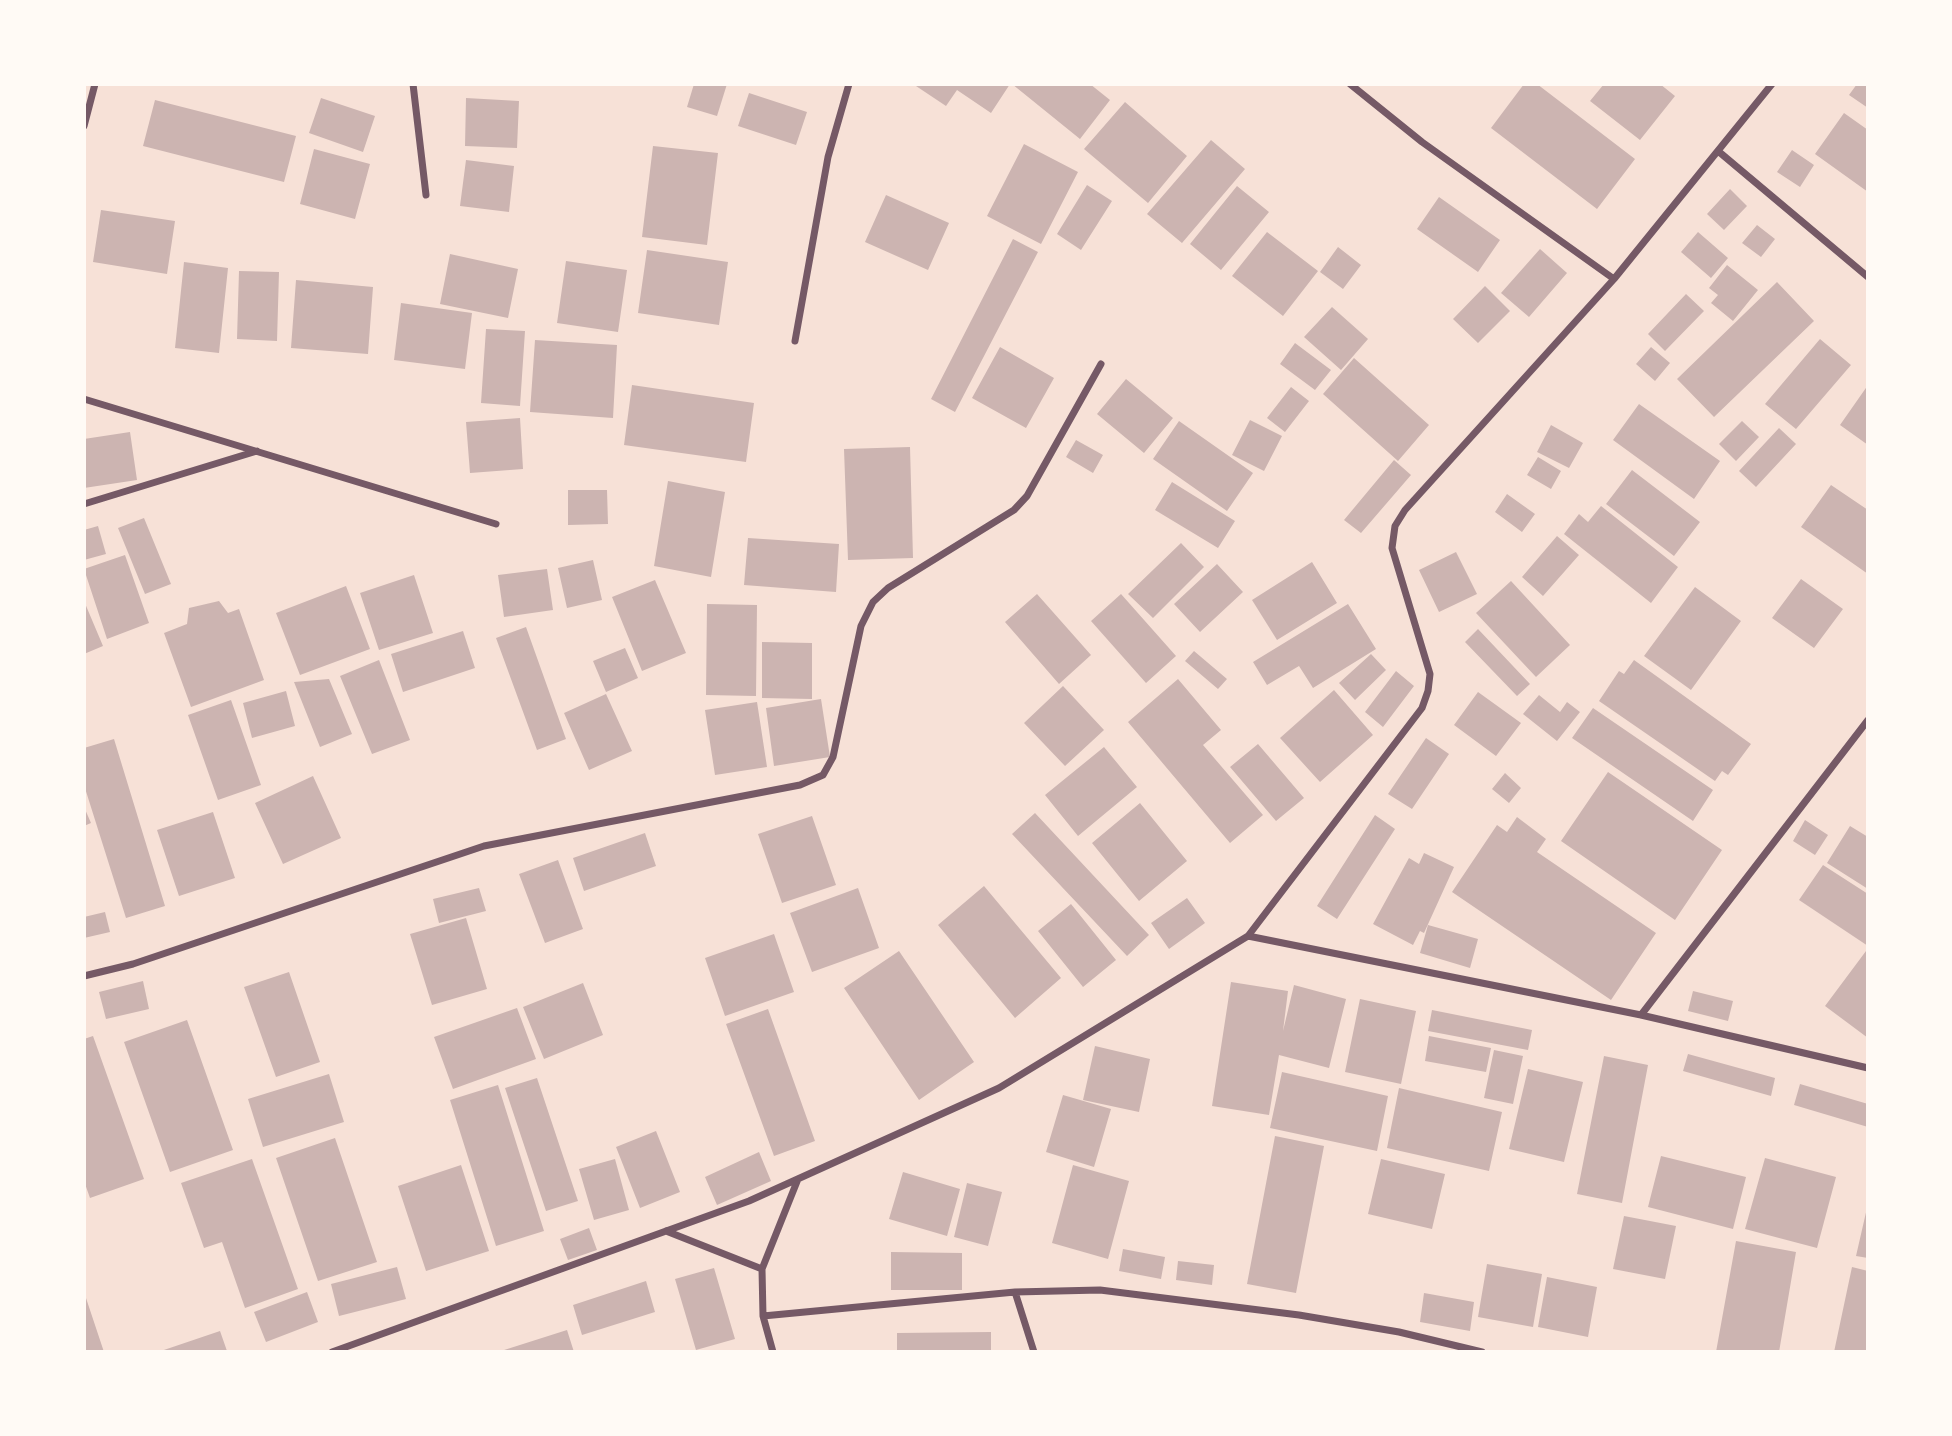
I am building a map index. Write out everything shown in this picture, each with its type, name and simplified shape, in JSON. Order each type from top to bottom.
[{"type":"street","points":[[84,127],[95,84]]},
{"type":"street","points":[[413,84],[426,195]]},
{"type":"street","points":[[795,341],[828,157],[849,84]]},
{"type":"street","points":[[1350,84],[1422,142],[1614,279]]},
{"type":"street","points":[[332,1352],[750,1201],[999,1088],[1248,936],[1422,708],[1430,674],[1392,548],[1395,526],[1405,510],[1614,279],[1772,84]]},
{"type":"street","points":[[1718,151],[1868,277]]},
{"type":"street","points":[[84,976],[133,964],[484,846],[800,785],[823,775],[833,757],[861,626],[873,602],[888,588],[1014,510],[1027,496],[1101,364]]},
{"type":"street","points":[[84,399],[496,524]]},
{"type":"street","points":[[84,504],[257,451]]},
{"type":"street","points":[[1641,1015],[1868,720]]},
{"type":"street","points":[[1248,936],[1641,1015],[1868,1068]]},
{"type":"street","points":[[772,1352],[763,1316],[762,1269],[798,1179]]},
{"type":"street","points":[[666,1231],[762,1269]]},
{"type":"street","points":[[763,1316],[1015,1292],[1100,1290],[1286,1313],[1399,1332],[1482,1352]]},
{"type":"street","points":[[1015,1292],[1034,1352]]},
{"type":"building","points":[[694,84],[727,84],[717,116],[687,107]]},
{"type":"building","points":[[913,84],[1010,84],[991,113],[957,90],[946,106]]},
{"type":"building","points":[[1012,84],[1090,84],[1110,100],[1080,139]]},
{"type":"building","points":[[1524,84],[1537,84],[1635,159],[1597,209],[1491,128]]},
{"type":"building","points":[[1604,84],[1660,84],[1675,96],[1640,140],[1590,101]]},
{"type":"building","points":[[1857,84],[1868,84],[1868,108],[1849,95]]},
{"type":"building","points":[[749,93],[807,112],[796,145],[738,126]]},
{"type":"building","points":[[321,98],[375,116],[363,152],[309,133]]},
{"type":"building","points":[[466,98],[519,101],[517,148],[465,146]]},
{"type":"building","points":[[155,100],[296,136],[284,182],[143,146]]},
{"type":"building","points":[[1125,102],[1187,156],[1148,203],[1084,149]]},
{"type":"building","points":[[1844,113],[1868,130],[1868,192],[1815,154]]},
{"type":"building","points":[[1211,140],[1245,169],[1182,243],[1147,214]]},
{"type":"building","points":[[1024,144],[1078,172],[1041,244],[987,216]]},
{"type":"building","points":[[653,146],[718,153],[707,245],[642,237]]},
{"type":"building","points":[[314,149],[370,164],[355,219],[300,204]]},
{"type":"building","points":[[1792,150],[1814,165],[1800,187],[1777,172]]},
{"type":"building","points":[[466,160],[514,166],[509,212],[460,206]]},
{"type":"building","points":[[1087,185],[1112,201],[1081,250],[1057,234]]},
{"type":"building","points":[[1237,186],[1269,212],[1221,270],[1190,244]]},
{"type":"building","points":[[1730,189],[1747,206],[1724,230],[1707,214]]},
{"type":"building","points":[[886,195],[949,223],[928,270],[865,242]]},
{"type":"building","points":[[1439,197],[1500,240],[1478,272],[1417,229]]},
{"type":"building","points":[[101,210],[175,221],[167,274],[93,262]]},
{"type":"building","points":[[1757,225],[1775,239],[1761,257],[1742,243]]},
{"type":"building","points":[[1267,232],[1318,271],[1283,316],[1232,276]]},
{"type":"building","points":[[1698,232],[1728,258],[1711,278],[1681,252]]},
{"type":"building","points":[[1013,239],[1038,252],[955,412],[931,399]]},
{"type":"building","points":[[1338,247],[1361,265],[1343,289],[1320,272]]},
{"type":"building","points":[[1540,249],[1567,273],[1529,317],[1501,293]]},
{"type":"building","points":[[647,250],[728,262],[719,325],[638,313]]},
{"type":"building","points":[[450,254],[518,269],[508,318],[440,304]]},
{"type":"building","points":[[566,261],[627,270],[618,332],[557,323]]},
{"type":"building","points":[[184,262],[228,268],[219,353],[175,348]]},
{"type":"building","points":[[1727,265],[1758,290],[1733,321],[1711,303],[1718,295],[1709,288]]},
{"type":"building","points":[[239,271],[279,272],[277,341],[237,339]]},
{"type":"building","points":[[296,280],[373,287],[368,354],[291,348]]},
{"type":"building","points":[[1777,282],[1814,321],[1714,417],[1677,379]]},
{"type":"building","points":[[1485,286],[1510,311],[1478,343],[1453,319]]},
{"type":"building","points":[[1686,294],[1704,311],[1665,351],[1648,334]]},
{"type":"building","points":[[401,303],[472,313],[465,369],[394,360]]},
{"type":"building","points":[[1332,307],[1368,339],[1341,370],[1304,337]]},
{"type":"building","points":[[486,329],[525,331],[520,406],[481,403]]},
{"type":"building","points":[[1820,339],[1851,365],[1796,429],[1765,404]]},
{"type":"building","points":[[535,340],[617,345],[613,418],[530,412]]},
{"type":"building","points":[[1295,343],[1331,370],[1315,390],[1280,364]]},
{"type":"building","points":[[1000,347],[1054,378],[1026,428],[972,398]]},
{"type":"building","points":[[1651,347],[1670,363],[1655,381],[1636,364]]},
{"type":"building","points":[[1354,358],[1429,425],[1398,461],[1323,394]]},
{"type":"building","points":[[1126,379],[1173,418],[1144,453],[1097,414]]},
{"type":"building","points":[[632,385],[754,403],[746,462],[624,445]]},
{"type":"building","points":[[1868,385],[1868,445],[1840,425]]},
{"type":"building","points":[[1291,387],[1309,401],[1285,432],[1267,418]]},
{"type":"building","points":[[1639,404],[1720,461],[1694,499],[1613,440]]},
{"type":"building","points":[[520,418],[523,469],[470,473],[466,422]]},
{"type":"building","points":[[1250,420],[1282,436],[1264,471],[1232,455]]},
{"type":"building","points":[[1179,421],[1253,473],[1227,511],[1153,459]]},
{"type":"building","points":[[1742,421],[1759,437],[1736,461],[1719,444]]},
{"type":"building","points":[[1551,425],[1583,443],[1569,468],[1537,452]]},
{"type":"building","points":[[1779,428],[1796,444],[1756,487],[1739,471]]},
{"type":"building","points":[[130,432],[137,480],[84,488],[84,439]]},
{"type":"building","points":[[1076,440],[1103,455],[1093,473],[1066,457]]},
{"type":"building","points":[[910,447],[913,558],[848,560],[844,449]]},
{"type":"building","points":[[1538,457],[1561,471],[1551,489],[1527,475]]},
{"type":"building","points":[[1394,460],[1411,475],[1361,533],[1344,520]]},
{"type":"building","points":[[1632,470],[1700,522],[1674,556],[1606,504]]},
{"type":"building","points":[[668,481],[725,492],[711,577],[654,566]]},
{"type":"building","points":[[1172,482],[1235,521],[1218,548],[1155,510]]},
{"type":"building","points":[[1831,485],[1868,510],[1868,574],[1801,527]]},
{"type":"building","points":[[568,490],[607,490],[608,524],[568,525]]},
{"type":"building","points":[[1507,494],[1535,514],[1522,532],[1495,512]]},
{"type":"building","points":[[1601,506],[1678,567],[1651,603],[1564,534],[1579,514],[1588,522]]},
{"type":"building","points":[[144,518],[171,584],[145,594],[118,528]]},
{"type":"building","points":[[98,526],[106,554],[84,560],[84,530]]},
{"type":"building","points":[[1557,536],[1579,555],[1543,596],[1522,577]]},
{"type":"building","points":[[748,538],[839,544],[836,592],[744,585]]},
{"type":"building","points":[[1181,543],[1204,567],[1153,618],[1128,594]]},
{"type":"building","points":[[1456,552],[1477,594],[1439,612],[1419,570]]},
{"type":"building","points":[[125,555],[149,623],[107,639],[84,569]]},
{"type":"building","points":[[593,560],[602,600],[567,608],[558,568]]},
{"type":"building","points":[[1312,562],[1337,603],[1277,640],[1252,600]]},
{"type":"building","points":[[1217,564],[1243,592],[1200,632],[1174,604]]},
{"type":"building","points":[[547,569],[553,610],[504,617],[498,575]]},
{"type":"building","points":[[414,575],[433,633],[379,650],[360,593]]},
{"type":"building","points":[[1801,579],[1843,609],[1814,648],[1772,618]]},
{"type":"building","points":[[655,580],[686,653],[642,671],[612,597]]},
{"type":"building","points":[[1511,581],[1570,645],[1536,677],[1476,613]]},
{"type":"building","points":[[346,586],[370,649],[300,675],[276,613]]},
{"type":"building","points":[[1695,587],[1741,621],[1691,690],[1644,656]]},
{"type":"building","points":[[1037,594],[1091,655],[1059,684],[1005,622]]},
{"type":"building","points":[[1121,594],[1176,656],[1146,683],[1091,621]]},
{"type":"building","points":[[84,601],[103,646],[84,654]]},
{"type":"building","points":[[219,601],[228,613],[239,609],[264,680],[191,707],[164,633],[187,624],[189,608]]},
{"type":"building","points":[[707,604],[757,605],[756,696],[706,695]]},
{"type":"building","points":[[1348,604],[1376,649],[1313,688],[1299,666],[1267,685],[1253,662]]},
{"type":"building","points":[[526,627],[566,739],[537,750],[496,638]]},
{"type":"building","points":[[1478,629],[1530,684],[1517,696],[1465,642]]},
{"type":"building","points":[[463,631],[475,668],[403,692],[391,654]]},
{"type":"building","points":[[762,642],[812,643],[812,699],[762,698]]},
{"type":"building","points":[[625,648],[638,678],[606,692],[593,661]]},
{"type":"building","points":[[1194,651],[1227,679],[1218,689],[1185,661]]},
{"type":"building","points":[[1371,654],[1386,670],[1355,700],[1339,683]]},
{"type":"building","points":[[379,660],[410,740],[372,754],[340,676]]},
{"type":"building","points":[[1634,660],[1751,744],[1728,775],[1722,771],[1715,781],[1599,701],[1619,671],[1624,674]]},
{"type":"building","points":[[1396,671],[1414,686],[1383,727],[1365,712]]},
{"type":"building","points":[[329,679],[352,734],[320,747],[294,682]]},
{"type":"building","points":[[1178,679],[1221,730],[1203,745],[1263,815],[1230,843],[1128,722]]},
{"type":"building","points":[[1063,686],[1104,730],[1065,766],[1024,723]]},
{"type":"building","points":[[1334,690],[1373,735],[1320,782],[1280,738]]},
{"type":"building","points":[[286,691],[295,726],[252,738],[243,703]]},
{"type":"building","points":[[1478,692],[1521,723],[1496,756],[1454,725]]},
{"type":"building","points":[[606,694],[632,751],[589,770],[564,713]]},
{"type":"building","points":[[1539,695],[1560,712],[1567,702],[1580,712],[1557,741],[1523,714]]},
{"type":"building","points":[[821,699],[830,757],[774,766],[766,708]]},
{"type":"building","points":[[231,700],[261,785],[218,800],[188,715]]},
{"type":"building","points":[[757,702],[767,767],[715,775],[705,710]]},
{"type":"building","points":[[1593,708],[1713,790],[1693,821],[1572,738]]},
{"type":"building","points":[[1426,738],[1449,754],[1412,809],[1388,794]]},
{"type":"building","points":[[114,739],[165,906],[126,918],[84,785],[84,748]]},
{"type":"building","points":[[1258,744],[1304,798],[1276,821],[1230,767]]},
{"type":"building","points":[[1104,747],[1137,787],[1078,836],[1045,795]]},
{"type":"building","points":[[1608,772],[1722,850],[1675,920],[1561,841]]},
{"type":"building","points":[[1505,773],[1521,788],[1509,803],[1492,789]]},
{"type":"building","points":[[313,776],[341,838],[283,864],[255,803]]},
{"type":"building","points":[[1140,803],[1187,861],[1139,901],[1092,843]]},
{"type":"building","points":[[84,807],[91,823],[84,826]]},
{"type":"building","points":[[213,812],[235,878],[179,896],[157,830]]},
{"type":"building","points":[[1035,813],[1149,935],[1127,956],[1012,834]]},
{"type":"building","points":[[1375,815],[1395,829],[1337,919],[1317,906]]},
{"type":"building","points":[[812,816],[836,885],[782,903],[758,834]]},
{"type":"building","points":[[1517,817],[1546,839],[1537,852],[1656,933],[1611,1000],[1452,892],[1497,825],[1507,832]]},
{"type":"building","points":[[1805,820],[1828,835],[1815,855],[1793,841]]},
{"type":"building","points":[[1850,826],[1868,837],[1868,889],[1827,863]]},
{"type":"building","points":[[645,833],[656,866],[584,891],[573,858]]},
{"type":"building","points":[[1424,853],[1454,867],[1424,933],[1420,931],[1413,945],[1373,924],[1409,858],[1419,864]]},
{"type":"building","points":[[558,860],[583,929],[545,943],[519,874]]},
{"type":"building","points":[[1823,865],[1868,894],[1868,946],[1799,900]]},
{"type":"building","points":[[984,886],[1061,978],[1015,1018],[938,925]]},
{"type":"building","points":[[479,888],[486,911],[439,923],[433,899]]},
{"type":"building","points":[[858,888],[879,948],[812,972],[790,913]]},
{"type":"building","points":[[1187,898],[1205,923],[1169,949],[1151,923]]},
{"type":"building","points":[[1071,904],[1116,960],[1083,987],[1038,931]]},
{"type":"building","points":[[105,912],[110,932],[84,938],[84,917]]},
{"type":"building","points":[[466,918],[487,989],[432,1005],[410,934]]},
{"type":"building","points":[[1428,925],[1478,939],[1470,968],[1420,953]]},
{"type":"building","points":[[774,934],[794,992],[725,1016],[705,958]]},
{"type":"building","points":[[899,951],[974,1062],[919,1100],[844,988]]},
{"type":"building","points":[[1866,951],[1868,952],[1868,1038],[1825,1006]]},
{"type":"building","points":[[289,972],[320,1062],[276,1077],[244,987]]},
{"type":"building","points":[[143,981],[149,1009],[106,1019],[99,992]]},
{"type":"building","points":[[1231,982],[1288,991],[1283,1031],[1294,985],[1346,999],[1329,1068],[1279,1055],[1269,1115],[1212,1106]]},
{"type":"building","points":[[583,983],[603,1035],[544,1059],[523,1007]]},
{"type":"building","points":[[1693,991],[1733,1001],[1728,1021],[1688,1011]]},
{"type":"building","points":[[1360,999],[1416,1011],[1401,1084],[1345,1072]]},
{"type":"building","points":[[517,1008],[536,1059],[453,1089],[434,1037]]},
{"type":"building","points":[[768,1009],[815,1141],[774,1156],[726,1024]]},
{"type":"building","points":[[1432,1010],[1532,1030],[1528,1050],[1428,1031]]},
{"type":"building","points":[[187,1020],[233,1150],[170,1172],[124,1042]]},
{"type":"building","points":[[93,1036],[144,1179],[90,1198],[84,1181],[84,1039]]},
{"type":"building","points":[[1429,1036],[1491,1048],[1486,1072],[1425,1061]]},
{"type":"building","points":[[1095,1046],[1150,1059],[1139,1112],[1083,1100]]},
{"type":"building","points":[[1494,1050],[1523,1056],[1513,1104],[1484,1098]]},
{"type":"building","points":[[1688,1054],[1775,1078],[1771,1096],[1683,1071]]},
{"type":"building","points":[[1604,1056],[1648,1065],[1622,1203],[1577,1194]]},
{"type":"building","points":[[1528,1069],[1583,1082],[1564,1162],[1509,1149]]},
{"type":"building","points":[[1282,1072],[1388,1096],[1377,1151],[1270,1128]]},
{"type":"building","points":[[329,1074],[344,1122],[263,1147],[248,1099]]},
{"type":"building","points":[[537,1078],[578,1201],[546,1211],[505,1088]]},
{"type":"building","points":[[1800,1084],[1868,1104],[1868,1127],[1794,1105]]},
{"type":"building","points":[[498,1085],[544,1231],[496,1246],[450,1100]]},
{"type":"building","points":[[1399,1088],[1502,1112],[1489,1171],[1387,1148]]},
{"type":"building","points":[[1063,1095],[1111,1109],[1094,1167],[1046,1152]]},
{"type":"building","points":[[656,1131],[680,1192],[640,1208],[616,1147]]},
{"type":"building","points":[[1275,1136],[1324,1146],[1296,1293],[1247,1284]]},
{"type":"building","points":[[335,1138],[377,1262],[318,1281],[276,1158]]},
{"type":"building","points":[[759,1152],[771,1181],[717,1205],[705,1177]]},
{"type":"building","points":[[1661,1156],[1746,1177],[1733,1229],[1648,1207]]},
{"type":"building","points":[[1765,1158],[1836,1177],[1817,1248],[1745,1229]]},
{"type":"building","points":[[252,1159],[298,1289],[245,1308],[222,1242],[204,1248],[181,1183]]},
{"type":"building","points":[[615,1159],[629,1210],[594,1220],[579,1169]]},
{"type":"building","points":[[1381,1159],[1445,1174],[1432,1229],[1368,1214]]},
{"type":"building","points":[[461,1165],[489,1251],[426,1271],[398,1186]]},
{"type":"building","points":[[1073,1165],[1129,1181],[1108,1259],[1052,1243]]},
{"type":"building","points":[[903,1172],[960,1189],[947,1236],[889,1219]]},
{"type":"building","points":[[967,1183],[1002,1192],[988,1246],[954,1237]]},
{"type":"building","points":[[1868,1208],[1868,1258],[1856,1256]]},
{"type":"building","points":[[1624,1216],[1676,1226],[1665,1279],[1613,1269]]},
{"type":"building","points":[[589,1228],[597,1250],[568,1260],[560,1239]]},
{"type":"building","points":[[1736,1241],[1796,1252],[1779,1352],[1716,1352]]},
{"type":"building","points":[[1123,1249],[1165,1257],[1161,1279],[1119,1271]]},
{"type":"building","points":[[891,1252],[962,1253],[962,1290],[891,1290]]},
{"type":"building","points":[[1178,1261],[1214,1265],[1212,1285],[1176,1280]]},
{"type":"building","points":[[1487,1264],[1542,1274],[1533,1327],[1478,1317]]},
{"type":"building","points":[[397,1267],[406,1299],[339,1316],[331,1284]]},
{"type":"building","points":[[1852,1267],[1868,1271],[1868,1352],[1834,1352]]},
{"type":"building","points":[[714,1268],[735,1339],[696,1350],[675,1279]]},
{"type":"building","points":[[1547,1277],[1597,1287],[1588,1337],[1538,1327]]},
{"type":"building","points":[[646,1281],[655,1312],[582,1335],[573,1305]]},
{"type":"building","points":[[84,1292],[104,1352],[84,1352]]},
{"type":"building","points":[[307,1292],[318,1322],[266,1342],[254,1312]]},
{"type":"building","points":[[1424,1293],[1474,1302],[1470,1331],[1420,1322]]},
{"type":"building","points":[[567,1330],[574,1352],[501,1352],[501,1351]]},
{"type":"building","points":[[220,1331],[227,1351],[158,1352]]},
{"type":"building","points":[[991,1332],[991,1352],[897,1352],[897,1333]]}]
